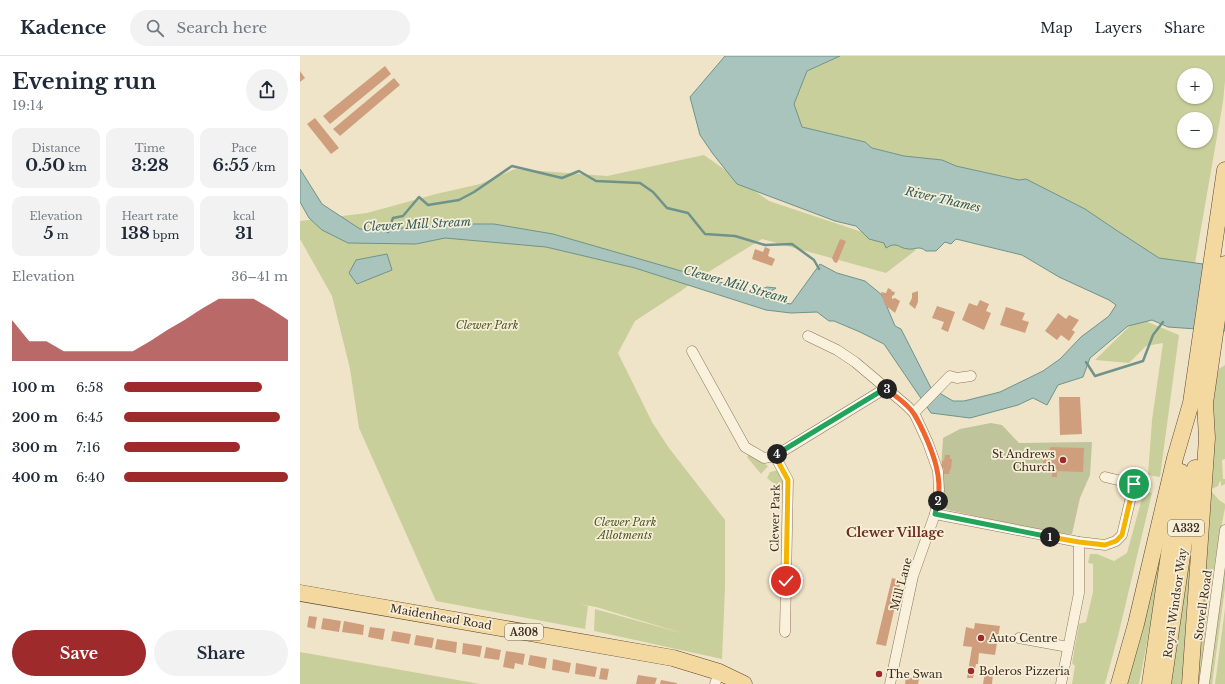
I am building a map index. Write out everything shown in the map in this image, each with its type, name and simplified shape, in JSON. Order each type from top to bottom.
[{"type":"main road","name":"Royal Windsor Way","points":[[1150,684],[1161,653],[1199,396],[1225,170]]},
{"type":"main road","name":"Royal Windsor Way","points":[[1199,396],[1225,264]]},
{"type":"main road","points":[[1119,684],[1136,624],[1175,458],[1199,396]]},
{"type":"main road","points":[[1190,684],[1207,438],[1199,396]]},
{"type":"main road","name":"Maidenhead Road","points":[[300,593],[673,658],[717,678],[744,684]]},
{"type":"main road","name":"Royal Windsor Way","points":[[1161,653],[1164,684]]},
{"type":"street","name":"Mill Lane","points":[[808,336],[837,350],[855,362],[906,405],[917,410],[938,471],[939,490],[935,514],[914,576],[890,684]]},
{"type":"street","points":[[692,351],[745,447],[764,458],[775,456],[886,388]]},
{"type":"street","points":[[917,410],[938,389],[947,373],[957,378],[971,376]]},
{"type":"street","name":"Clewer Park","points":[[775,456],[788,480],[785,632]]},
{"type":"street","points":[[935,514],[1079,542],[1105,545],[1116,541],[1122,535],[1134,484],[1105,477]]},
{"type":"street","name":"Stovell Road","points":[[1204,684],[1225,530]]},
{"type":"street","points":[[1061,684],[1079,593],[1079,542]]},
{"type":"street","points":[[1019,638],[1068,647]]},
{"type":"green space","points":[[840,56],[1225,56],[1223,102],[1195,263],[1159,258],[1085,209],[1026,179],[1019,180],[956,166],[942,160],[904,156],[872,148],[865,142],[802,127],[794,104],[807,71]]},
{"type":"green space","name":"Clewer Park Allotments","points":[[704,155],[769,201],[916,250],[886,273],[762,239],[697,279],[635,321],[618,353],[652,422],[669,448],[725,520],[725,588],[722,659],[594,631],[595,609],[685,634],[596,607],[580,604],[588,606],[585,629],[436,601],[359,428],[350,369],[332,296],[300,239],[300,221],[367,213],[436,194],[480,184],[515,169],[607,176]]},
{"type":"green space","points":[[1138,318],[1179,335],[1160,477],[1148,475],[1152,420],[1163,343],[1146,346],[1129,363],[1095,360]]},
{"type":"green space","points":[[1225,365],[1225,459],[1222,460],[1223,479],[1225,479],[1225,484],[1221,486],[1220,481],[1218,486],[1212,489],[1212,492],[1225,504],[1225,508],[1210,596],[1200,684],[1195,684],[1213,394],[1219,369]]},
{"type":"green space","points":[[991,423],[1002,425],[1019,443],[1092,442],[1090,475],[1080,498],[1072,534],[1052,533],[944,508],[941,471],[943,438],[960,429]]},
{"type":"green space","points":[[750,453],[768,466],[761,474],[747,457]]},
{"type":"green space","points":[[779,470],[784,479],[785,493],[767,478],[770,472]]},
{"type":"green space","points":[[1144,491],[1152,493],[1105,684],[1072,684],[1075,666],[1072,663],[1079,624],[1086,622],[1093,592],[1093,564],[1088,563],[1090,554],[1097,554],[1114,561],[1127,553]]},
{"type":"green space","points":[[1197,492],[1185,684],[1167,684]]},
{"type":"green space","points":[[1165,516],[1157,590],[1139,684],[1122,684]]},
{"type":"green space","points":[[1225,552],[1225,588],[1212,684],[1207,684]]},
{"type":"green space","points":[[1225,608],[1225,684],[1215,684]]},
{"type":"green space","points":[[300,652],[480,684],[300,684]]},
{"type":"water","name":"River Thames","points":[[725,56],[840,56],[807,71],[794,104],[802,127],[865,142],[872,148],[904,156],[942,160],[956,166],[1019,180],[1026,179],[1085,209],[1159,258],[1225,267],[1225,331],[1168,327],[1152,320],[1128,326],[1090,358],[1083,377],[1058,385],[1047,405],[1033,398],[1018,405],[970,418],[931,413],[884,344],[834,321],[829,321],[817,312],[791,313],[766,310],[635,268],[546,247],[445,238],[416,244],[348,243],[322,230],[309,218],[300,202],[300,169],[322,204],[360,229],[393,229],[440,224],[494,224],[553,234],[754,292],[767,287],[776,288],[763,298],[791,304],[820,264],[837,273],[865,281],[882,295],[895,326],[901,329],[931,388],[953,401],[964,401],[1000,392],[1043,371],[1060,359],[1081,337],[1109,316],[1116,305],[1109,300],[1059,277],[1022,255],[956,239],[951,244],[945,242],[936,251],[926,251],[919,248],[908,249],[895,245],[886,248],[884,243],[869,239],[856,226],[835,221],[737,184],[700,135],[690,97]]},
{"type":"water","points":[[387,254],[392,270],[357,284],[349,273],[356,260]]},
{"type":"building","points":[[385,66],[391,74],[330,124],[323,116]]},
{"type":"building","points":[[300,71],[305,78],[300,82]]},
{"type":"building","points":[[394,78],[400,85],[340,136],[333,129]]},
{"type":"building","points":[[315,118],[339,148],[331,154],[307,124]]},
{"type":"building","points":[[840,239],[846,241],[837,263],[834,262],[832,258]]},
{"type":"building","points":[[765,247],[770,249],[768,256],[775,259],[772,266],[752,259],[755,249],[763,252]]},
{"type":"building","points":[[888,288],[895,292],[892,299],[895,298],[900,301],[895,313],[885,305],[881,292],[886,293]]},
{"type":"building","points":[[918,291],[918,302],[915,309],[909,304],[912,298],[912,293]]},
{"type":"building","points":[[980,300],[989,304],[986,311],[991,313],[984,330],[962,320],[969,303],[977,306]]},
{"type":"building","points":[[937,306],[955,312],[948,332],[941,329],[944,322],[932,318]]},
{"type":"building","points":[[1006,307],[1025,313],[1022,320],[1029,322],[1025,333],[1000,325]]},
{"type":"building","points":[[1058,313],[1066,319],[1069,315],[1079,320],[1072,330],[1075,332],[1069,341],[1061,335],[1057,340],[1045,331]]},
{"type":"building","points":[[1059,397],[1080,397],[1082,434],[1060,435]]},
{"type":"building","name":"St Andrews Church","points":[[1050,447],[1084,448],[1083,472],[1057,471],[1057,477],[1052,477],[1052,471],[1049,471],[1050,464],[1043,464],[1044,456],[1049,456]]},
{"type":"building","points":[[945,455],[950,455],[950,459],[952,459],[949,474],[944,474],[944,468],[942,468],[942,460],[944,461]]},
{"type":"building","points":[[892,578],[901,580],[886,646],[876,644]]},
{"type":"building","points":[[309,616],[317,617],[315,629],[307,627]]},
{"type":"building","points":[[323,618],[341,621],[339,632],[321,629]]},
{"type":"building","points":[[344,621],[364,625],[363,635],[342,632]]},
{"type":"building","name":"Auto Centre","points":[[975,623],[1000,626],[995,655],[979,653],[978,664],[976,664],[973,678],[967,678],[972,647],[963,646],[966,627],[974,629]]},
{"type":"building","points":[[370,627],[385,629],[383,640],[368,637]]},
{"type":"building","points":[[393,631],[411,634],[409,644],[391,641]]},
{"type":"building","points":[[416,635],[434,638],[432,648],[414,645]]},
{"type":"building","points":[[437,639],[457,642],[456,653],[435,649]]},
{"type":"building","points":[[463,643],[482,646],[480,657],[462,654]]},
{"type":"building","points":[[486,647],[501,650],[499,660],[484,658]]},
{"type":"building","points":[[506,651],[525,654],[523,665],[515,663],[514,669],[503,667]]},
{"type":"building","points":[[530,655],[547,658],[545,669],[528,665]]},
{"type":"building","points":[[553,659],[571,663],[569,673],[552,670]]},
{"type":"building","points":[[576,663],[597,667],[595,677],[575,674]]},
{"type":"building","points":[[601,668],[609,669],[607,680],[599,679]]},
{"type":"building","points":[[985,672],[993,674],[992,684],[983,684]]},
{"type":"building","points":[[638,675],[657,678],[655,684],[636,684]]},
{"type":"building","points":[[906,677],[919,679],[918,684],[905,684]]},
{"type":"building","points":[[661,680],[677,683],[677,684],[660,684]]},
{"type":"waterway","name":"Clewer Mill Stream","points":[[388,232],[393,218],[403,216],[419,197],[428,205],[459,200],[474,192],[512,166],[562,178],[579,171],[596,181],[640,183],[653,192],[667,208],[688,213],[705,234],[735,236],[765,245],[792,244],[814,260],[819,269]]},
{"type":"waterway","points":[[1086,362],[1095,376],[1143,361],[1153,335],[1163,322]]},
{"type":"place","name":"St Andrews Church","points":[[1063,460]]},
{"type":"place","name":"Auto Centre","points":[[981,638]]},
{"type":"place","name":"Boleros Pizzeria","points":[[971,671]]},
{"type":"place","name":"The Swan","points":[[879,674]]},
{"type":"district","name":"Clewer Village","points":[[895,532]]},
{"type":"route","points":[[786,581],[788,480],[775,456],[886,388],[914,413],[934,458],[938,471],[939,490],[935,514],[1068,541],[1105,545],[1116,541],[1122,535],[1134,484]]}]
